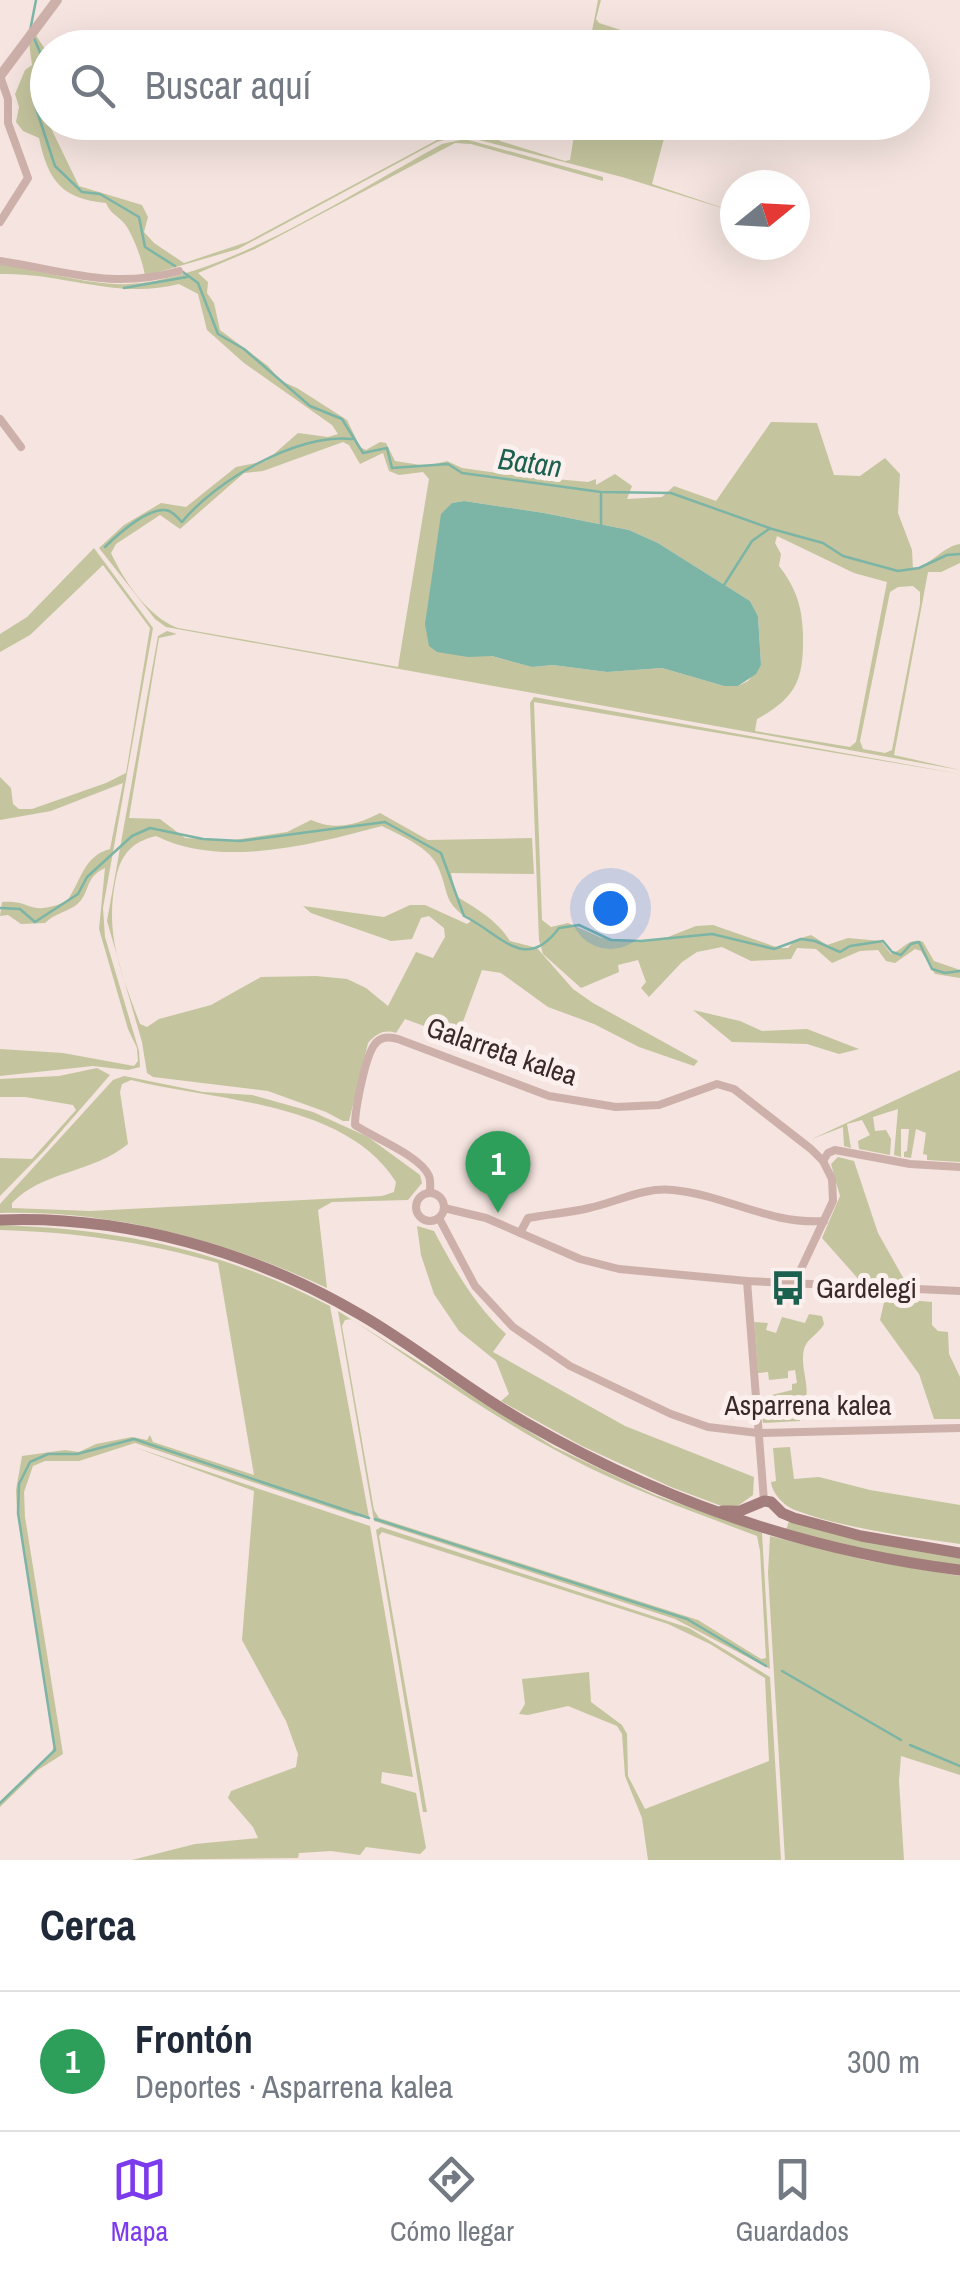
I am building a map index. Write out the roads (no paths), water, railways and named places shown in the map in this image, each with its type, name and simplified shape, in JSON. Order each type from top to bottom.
[{"type":"main road","points":[[0,1220],[76,1222],[136,1231],[194,1244],[276,1272],[362,1316],[470,1389],[622,1473],[750,1526],[863,1553],[960,1570]]},
{"type":"main road","points":[[716,1511],[752,1508],[764,1501],[776,1504],[782,1514],[776,1532]]},
{"type":"main road","points":[[750,1526],[752,1508]]},
{"type":"main road","points":[[782,1514],[862,1536],[960,1552]]},
{"type":"street","points":[[35,30],[57,0]]},
{"type":"street","points":[[0,222],[28,178],[8,123],[8,100],[0,77],[30,38]]},
{"type":"street","points":[[0,262],[112,281],[143,280],[178,270]]},
{"type":"street","points":[[0,420],[21,447]]},
{"type":"street","name":"Galarreta kalea","points":[[430,1193],[429,1176],[423,1168],[356,1125],[372,1049],[379,1040],[390,1037],[549,1096],[616,1107],[648,1107],[710,1085],[727,1085],[823,1162]]},
{"type":"street","points":[[794,1284],[835,1194],[823,1162],[835,1150],[910,1164],[960,1167]]},
{"type":"street","points":[[520,1233],[528,1218],[595,1207],[651,1190],[730,1202],[786,1222],[824,1221]]},
{"type":"street","points":[[430,1193],[440,1197],[444,1208],[440,1218],[427,1221],[416,1209],[419,1198],[430,1193]]},
{"type":"street","points":[[444,1208],[486,1218],[598,1265],[747,1281],[960,1291]]},
{"type":"street","name":"Asparrena kalea","points":[[440,1218],[464,1269],[482,1296],[535,1344],[600,1381],[671,1414],[708,1426],[758,1433],[960,1428]]},
{"type":"street","points":[[747,1281],[764,1501]]},
{"type":"water","points":[[464,501],[629,530],[658,543],[750,601],[758,616],[761,665],[756,674],[738,686],[724,686],[662,668],[607,672],[553,665],[532,667],[492,656],[437,652],[429,646],[425,624],[441,514],[452,503]]},
{"type":"waterway","name":"Batan","points":[[30,30],[36,0]]},
{"type":"waterway","name":"Batan","points":[[46,140],[55,166],[82,192],[100,194],[139,217],[145,247],[175,266]]},
{"type":"waterway","name":"Batan","points":[[183,272],[198,283],[218,334],[244,349],[310,406],[342,419],[363,453],[387,448],[392,468],[448,464],[462,473],[601,492],[671,493],[823,543],[843,556],[898,571],[960,554]]},
{"type":"waterway","points":[[124,288],[187,277]]},
{"type":"waterway","points":[[105,547],[153,512],[169,511],[182,522],[215,490],[260,462],[307,444],[352,439]]},
{"type":"waterway","points":[[601,494],[601,526]]},
{"type":"waterway","points":[[724,585],[752,541],[769,529]]},
{"type":"waterway","points":[[0,908],[20,909],[35,922],[78,894],[87,877],[132,836],[150,828],[203,839],[240,841],[385,822],[441,853],[464,916],[501,940],[524,949],[547,941],[559,928],[579,925],[611,940],[712,934],[774,949],[801,939],[840,952],[850,946],[883,941],[892,952],[901,955],[911,944],[919,942],[932,969],[945,973],[960,971]]},
{"type":"waterway","points":[[0,1803],[55,1750],[18,1513],[19,1484],[30,1462],[48,1454],[77,1454],[134,1439],[369,1518]]},
{"type":"waterway","points":[[375,1519],[687,1619],[766,1666]]},
{"type":"waterway","points":[[782,1671],[901,1740]]},
{"type":"waterway","points":[[910,1745],[960,1766]]},
{"type":"place","name":"Frontón","points":[[498,1213]]},
{"type":"place","name":"Gardelegi","points":[[788,1288]]}]
